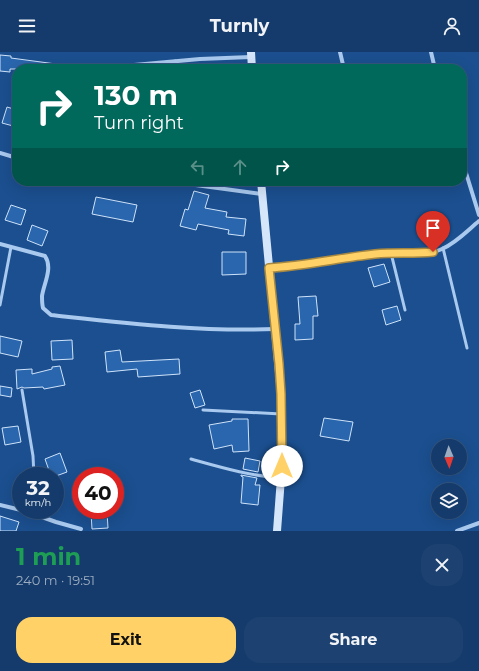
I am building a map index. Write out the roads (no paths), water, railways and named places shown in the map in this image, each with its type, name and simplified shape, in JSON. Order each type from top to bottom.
[{"type":"street","points":[[340,52],[343,64]]},
{"type":"street","points":[[431,52],[434,64]]},
{"type":"street","points":[[144,64],[251,54],[252,64]]},
{"type":"street","points":[[0,153],[12,157]]},
{"type":"street","points":[[467,176],[479,215]]},
{"type":"street","points":[[203,186],[262,194]]},
{"type":"street","points":[[261,186],[281,394],[281,478],[277,531]]},
{"type":"street","points":[[269,268],[376,254],[417,254],[433,252],[443,248],[465,233],[479,221]]},
{"type":"street","points":[[0,244],[45,256],[49,267],[42,297],[42,308],[51,315],[136,324],[206,329],[276,329]]},
{"type":"street","points":[[0,505],[12,508]]},
{"type":"street","points":[[54,519],[81,529]]},
{"type":"street","points":[[457,531],[479,523]]},
{"type":"lane","points":[[0,306],[11,247]]},
{"type":"lane","points":[[443,248],[467,348]]},
{"type":"lane","points":[[392,253],[405,310]]},
{"type":"lane","points":[[22,390],[34,467]]},
{"type":"lane","points":[[203,410],[281,414]]},
{"type":"lane","points":[[191,459],[262,477],[281,478]]}]
